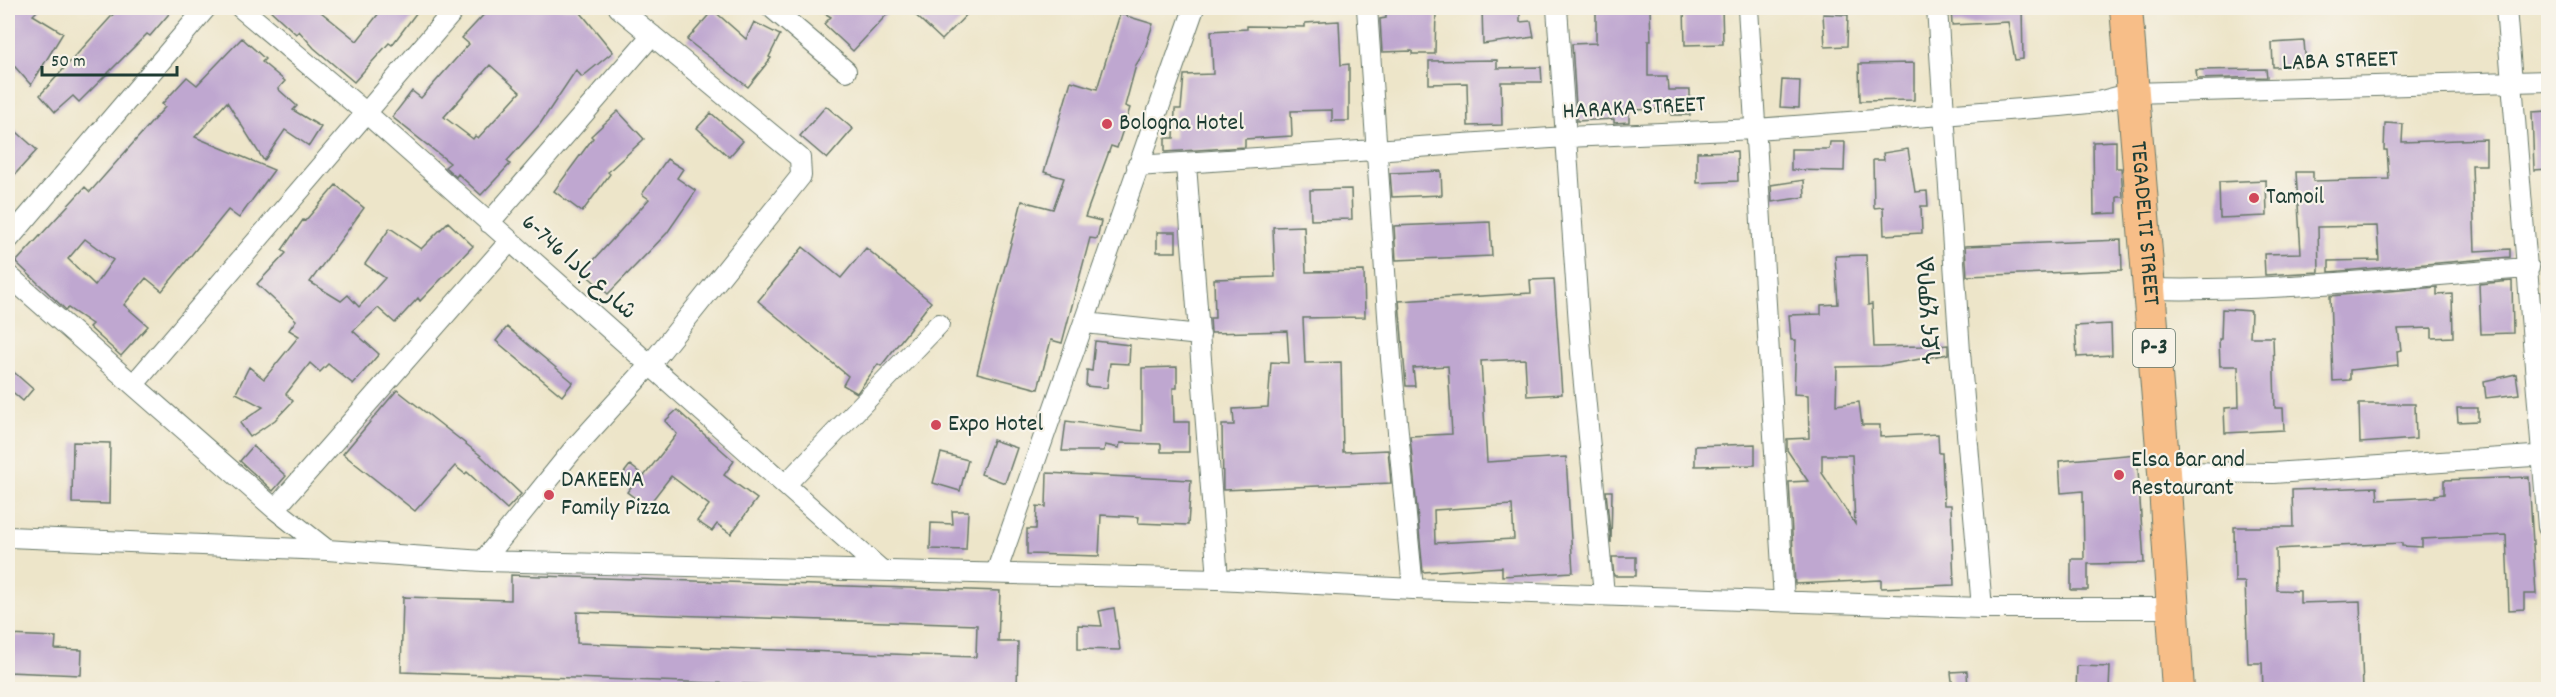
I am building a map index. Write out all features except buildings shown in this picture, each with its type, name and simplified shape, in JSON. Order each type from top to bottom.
[{"type":"main road","name":"TEGADELTI STREET","points":[[2126,8],[2164,472],[2178,690]]},
{"type":"street","points":[[8,240],[206,8]]},
{"type":"street","name":"شارع بادا 746-6","points":[[241,8],[364,112],[880,569]]},
{"type":"street","points":[[134,384],[364,112],[456,8]]},
{"type":"street","points":[[483,561],[572,452],[649,366],[801,176],[800,158],[619,8]]},
{"type":"street","points":[[772,8],[846,71]]},
{"type":"street","points":[[996,573],[1194,8]]},
{"type":"street","points":[[1367,8],[1391,359],[1413,589]]},
{"type":"street","points":[[1557,8],[1581,353],[1604,594]]},
{"type":"street","points":[[1748,8],[1784,600]]},
{"type":"street","name":"ጎደና ሂምቦል","points":[[1937,8],[1960,340],[1982,608]]},
{"type":"street","points":[[2506,8],[2546,455],[2548,528]]},
{"type":"street","points":[[489,223],[652,35]]},
{"type":"street","name":"LABA STREET","points":[[2133,93],[2548,81]]},
{"type":"street","name":"HARAKA STREET","points":[[1137,166],[1186,165],[1566,137],[1756,129],[2098,102],[2133,93]]},
{"type":"street","points":[[1186,165],[1218,579]]},
{"type":"street","points":[[275,508],[510,242]]},
{"type":"street","points":[[2149,289],[2215,291],[2529,268]]},
{"type":"street","points":[[8,275],[275,508],[327,550]]},
{"type":"street","points":[[1085,322],[1200,335]]},
{"type":"street","points":[[786,484],[939,324]]},
{"type":"street","points":[[2164,472],[2273,473],[2546,455]]},
{"type":"street","points":[[8,537],[327,550],[483,561],[1218,579],[1413,589],[1982,608],[2173,608]]},
{"type":"place","name":"Bologna Hotel","points":[[1107,124]]},
{"type":"place","name":"Tamoil","points":[[2254,198]]},
{"type":"place","name":"Expo Hotel","points":[[936,425]]},
{"type":"place","name":"Elsa Bar and Restaurant","points":[[2119,475]]},
{"type":"place","name":"DAKEENA Family Pizza","points":[[549,495]]}]
